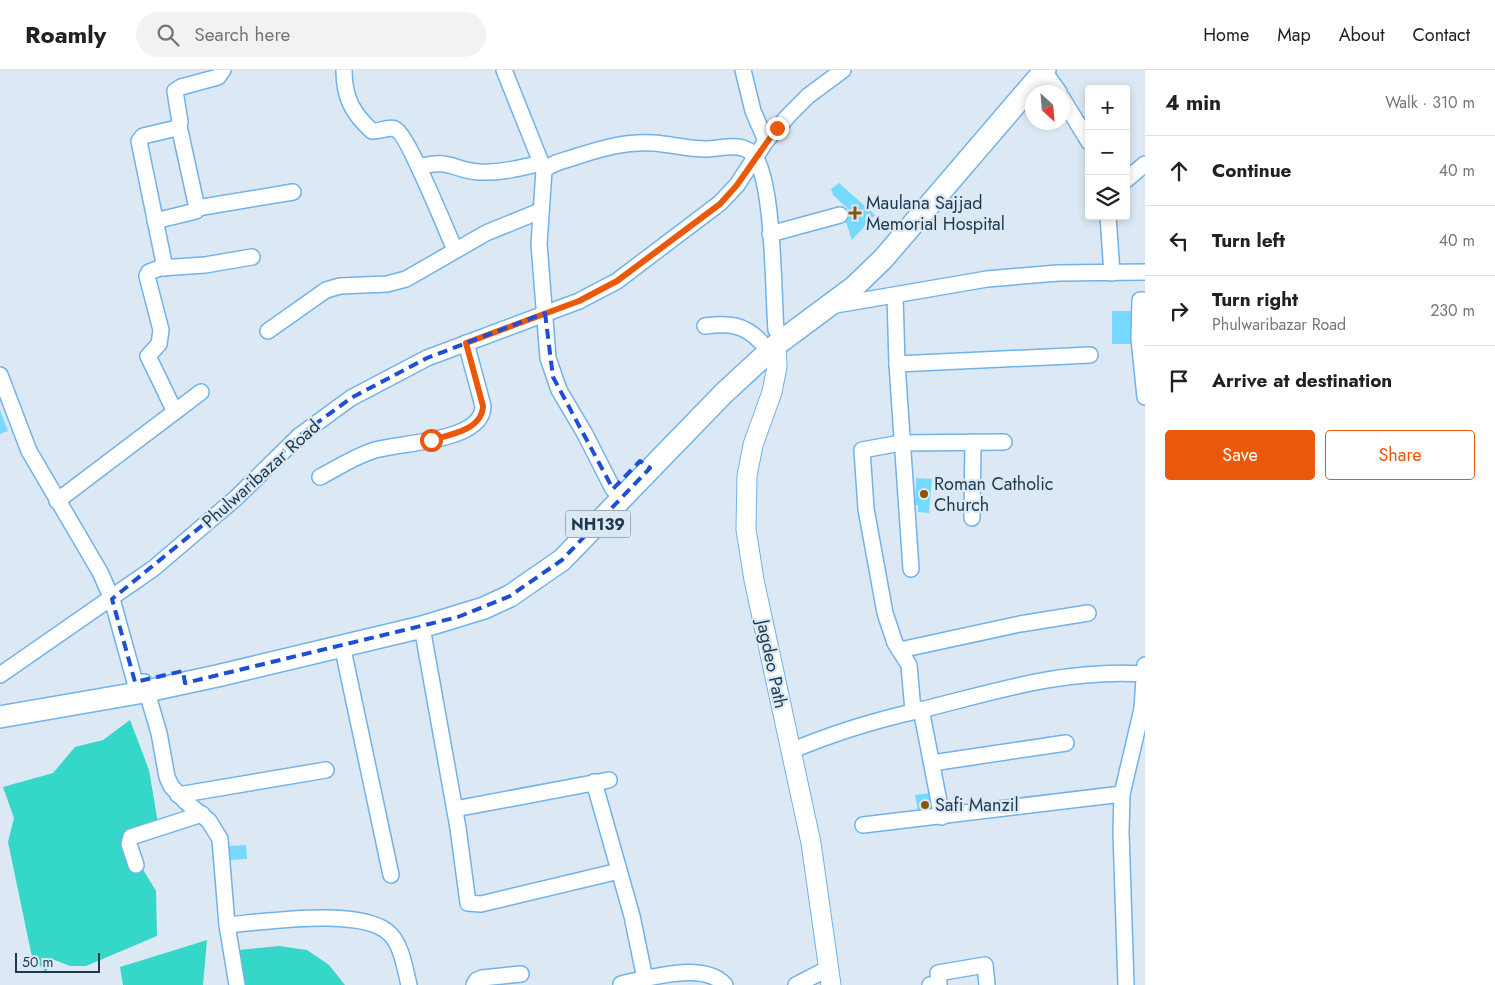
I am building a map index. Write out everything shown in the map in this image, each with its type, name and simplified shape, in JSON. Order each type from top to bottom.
[{"type":"highway","name":"NH139","points":[[771,339],[829,306],[854,287],[900,230],[1039,70]]},
{"type":"highway","name":"NH139","points":[[0,717],[141,687],[265,657],[454,605],[504,585],[554,551],[613,489],[645,464],[724,393],[771,339],[900,230]]},
{"type":"highway","name":"NH139","points":[[265,657],[342,644],[422,627],[484,608],[510,596],[534,581],[575,548],[645,464]]},
{"type":"highway","name":"NH139","points":[[0,704],[141,687]]},
{"type":"main road","name":"Jagdeo Path","points":[[771,339],[777,367],[772,392],[753,445],[746,476],[746,529],[754,580],[817,876],[830,977]]},
{"type":"street","points":[[197,208],[179,126],[176,91],[181,87],[218,77],[223,70]]},
{"type":"street","points":[[344,70],[345,92],[355,114],[372,131],[392,128],[401,132],[419,166],[455,250]]},
{"type":"street","points":[[504,70],[542,167],[539,244],[546,313],[546,347],[553,377],[586,434],[613,489]]},
{"type":"street","points":[[743,70],[753,111],[766,141]]},
{"type":"street","name":"Phulwaribazar Road","points":[[0,675],[112,599],[184,543],[236,498],[299,436],[326,415],[394,374],[466,343],[579,301],[617,281],[654,252],[699,221],[729,194],[766,141],[808,96],[843,70]]},
{"type":"street","points":[[1039,70],[1053,85]]},
{"type":"street","points":[[1070,111],[1085,135]]},
{"type":"street","points":[[164,268],[139,141],[143,136],[174,130],[179,126]]},
{"type":"street","points":[[419,166],[440,162],[466,170],[490,172],[542,167],[614,146],[640,142],[705,149],[733,146],[748,151],[755,157],[764,181],[770,234],[771,339],[751,332],[741,326],[726,324],[705,326]]},
{"type":"street","points":[[1130,177],[1145,164]]},
{"type":"street","points":[[154,221],[188,215],[197,208],[293,192]]},
{"type":"street","points":[[268,331],[326,290],[340,286],[364,287],[399,281],[416,274],[455,250],[504,224],[540,211]]},
{"type":"street","points":[[770,234],[840,215]]},
{"type":"street","points":[[1108,220],[1112,272]]},
{"type":"street","points":[[175,412],[148,356],[158,344],[161,330],[147,276],[154,269],[214,264],[252,257]]},
{"type":"street","points":[[829,306],[987,279],[1058,273],[1145,272]]},
{"type":"street","points":[[895,296],[896,364],[911,569]]},
{"type":"street","points":[[1145,300],[1140,300],[1139,340],[1145,397]]},
{"type":"street","points":[[320,477],[369,452],[431,440],[474,424],[483,413],[483,406],[466,343]]},
{"type":"street","points":[[896,364],[1090,355]]},
{"type":"street","points":[[0,375],[29,451],[100,572],[112,599],[141,687],[159,733],[166,777],[178,795],[202,814],[216,829],[220,839],[227,925],[237,985]]},
{"type":"street","points":[[57,501],[201,392]]},
{"type":"street","points":[[942,817],[932,763],[917,710],[911,673],[890,632],[885,613],[866,509],[862,450],[901,442],[1004,442]]},
{"type":"street","points":[[972,518],[973,442]]},
{"type":"street","points":[[900,650],[1020,624],[1088,613]]},
{"type":"street","points":[[422,627],[455,809],[468,904],[481,904],[619,871]]},
{"type":"street","points":[[342,644],[391,875]]},
{"type":"street","points":[[1126,985],[1120,822],[1122,794],[1144,709],[1145,664]]},
{"type":"street","points":[[791,751],[858,726],[983,692],[1049,678],[1102,673],[1144,674]]},
{"type":"street","points":[[932,763],[1066,743]]},
{"type":"street","points":[[178,795],[326,770]]},
{"type":"street","points":[[455,809],[602,781],[619,871],[632,916],[641,981]]},
{"type":"street","points":[[863,825],[1122,794]]},
{"type":"street","points":[[136,865],[129,844],[131,838],[202,814]]},
{"type":"street","points":[[227,925],[319,918],[361,920],[374,924],[384,928],[392,936],[398,947],[409,985]]},
{"type":"street","points":[[930,985],[939,984],[938,973],[985,965],[987,985]]},
{"type":"street","points":[[621,984],[687,973],[708,973],[725,985]]},
{"type":"street","points":[[474,985],[477,980],[482,978],[521,974]]},
{"type":"street","points":[[796,985],[830,977]]},
{"type":"highlighted area","points":[[545,313],[553,377],[613,489],[640,461],[650,468],[562,560],[510,596],[458,617],[185,683],[183,671],[135,682],[112,599],[236,498],[299,436],[351,398],[427,358]]},
{"type":"shaded area","points":[[130,720],[149,770],[159,829],[131,837],[136,858],[156,891],[157,936],[86,966],[70,966],[52,959],[46,972],[32,957],[8,842],[14,818],[3,787],[53,773],[75,747],[103,740]]},
{"type":"shaded area","points":[[207,940],[203,985],[123,985],[120,967]]},
{"type":"shaded area","points":[[279,946],[307,950],[329,965],[345,985],[243,985],[239,950]]},
{"type":"building","points":[[839,183],[875,215],[852,240],[843,213],[847,208],[833,195],[831,189]]},
{"type":"building","points":[[1112,311],[1134,311],[1134,344],[1112,344]]},
{"type":"building","points":[[0,410],[8,431],[0,434]]},
{"type":"building","points":[[916,478],[932,479],[929,513],[918,512],[918,505],[915,505]]},
{"type":"building","name":"Safi Manzil","points":[[930,793],[934,814],[919,816],[915,795]]},
{"type":"building","points":[[246,845],[247,859],[229,860],[228,846]]},
{"type":"place","name":"Maulana Sajjad Memorial Hospital","points":[[855,213]]},
{"type":"place","name":"Roman Catholic Church","points":[[924,494]]},
{"type":"place","name":"Safi Manzil","points":[[925,805]]},
{"type":"route","points":[[431,440],[465,429],[480,419],[483,413],[477,381],[466,343],[563,308],[599,292],[617,281],[720,204],[737,185],[766,141],[777,128]]}]
